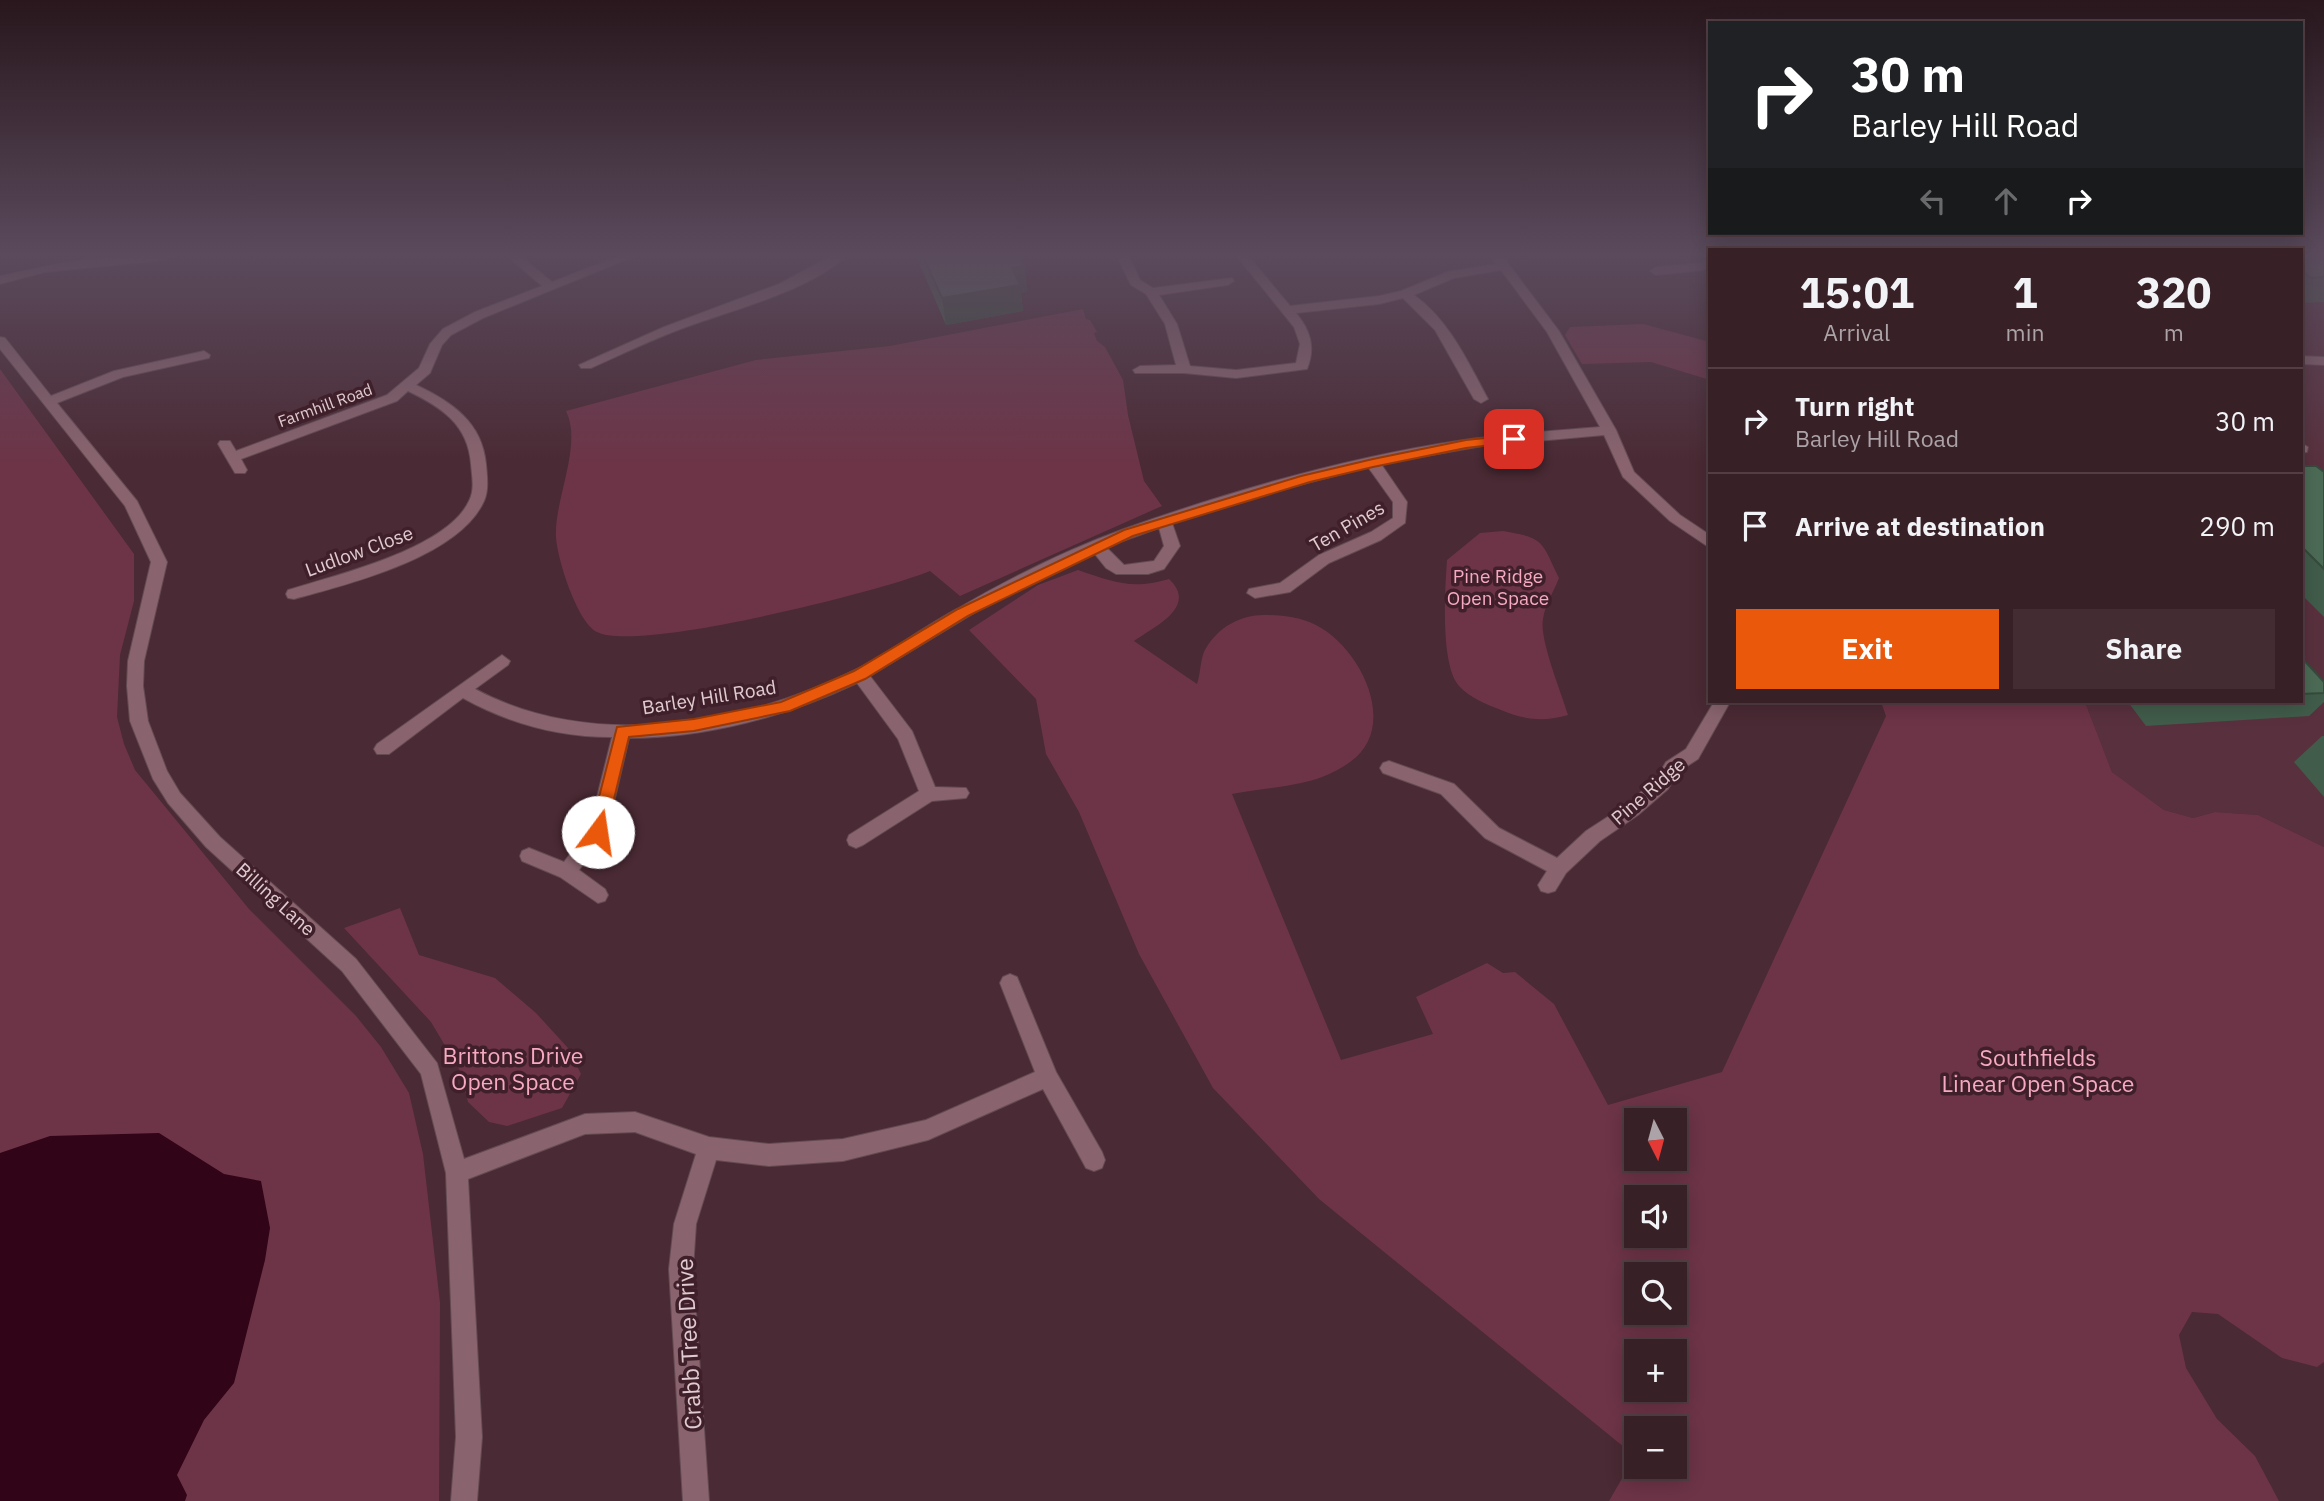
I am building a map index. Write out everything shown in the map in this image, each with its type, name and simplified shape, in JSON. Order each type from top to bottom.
[{"type":"street","name":"Farmhill Road","points":[[240,470],[229,451],[376,406],[408,386],[425,370],[430,353],[447,332],[462,324]]},
{"type":"street","points":[[586,365],[684,324]]},
{"type":"street","points":[[1171,324],[1184,369]]},
{"type":"street","points":[[1140,370],[1184,369],[1236,374],[1302,366],[1306,344],[1299,324]]},
{"type":"street","points":[[1437,324],[1481,399]]},
{"type":"street","points":[[1548,324],[1609,430],[1628,474],[1675,518],[1708,542]]},
{"type":"street","name":"Billing Lane","points":[[0,341],[132,503],[159,562],[136,661],[135,686],[139,721],[149,754],[173,798],[213,842],[349,965],[430,1070],[457,1173],[469,1437],[464,1501]]},
{"type":"street","points":[[50,401],[119,374],[204,355]]},
{"type":"street","points":[[2303,361],[2324,361]]},
{"type":"street","name":"Ludlow Close","points":[[294,594],[408,555],[432,544],[465,519],[477,503],[481,488],[477,444],[471,429],[443,402],[408,386]]},
{"type":"street","name":"Barley Hill Road","points":[[464,691],[495,708],[559,727],[622,732],[694,725],[784,707],[860,675],[963,612],[1097,546],[1164,522],[1306,479],[1373,463],[1466,444],[1609,430]]},
{"type":"street","name":"Ten Pines","points":[[1255,593],[1284,588],[1324,559],[1376,536],[1399,520],[1400,502],[1373,463]]},
{"type":"street","points":[[1097,546],[1111,564],[1121,570],[1148,569],[1159,565],[1172,546],[1164,522]]},
{"type":"street","points":[[383,749],[502,661]]},
{"type":"street","points":[[860,675],[906,736],[929,794]]},
{"type":"street","name":"Pine Ridge","points":[[1548,885],[1559,868],[1593,836],[1632,810],[1662,784],[1672,767],[1692,754],[1721,703]]},
{"type":"street","points":[[567,871],[598,832],[622,732]]},
{"type":"street","points":[[1389,768],[1441,786],[1459,797],[1474,817],[1492,833],[1559,868]]},
{"type":"street","points":[[856,840],[929,794],[960,793]]},
{"type":"street","points":[[529,856],[567,871],[598,895]]},
{"type":"street","points":[[1010,983],[1048,1077],[1094,1160]]},
{"type":"street","points":[[457,1173],[585,1124],[635,1122],[709,1148],[769,1155],[843,1150],[928,1130],[1048,1077]]},
{"type":"street","name":"Crabb Tree Drive","points":[[696,1501],[681,1269],[685,1224],[709,1148]]},
{"type":"shaded area","points":[[2303,324],[2324,324],[2324,847],[2258,815],[2215,812],[2193,818],[2164,810],[2112,772],[2085,703],[2303,703]]},
{"type":"shaded area","points":[[159,1133],[224,1174],[261,1181],[270,1228],[265,1260],[234,1383],[204,1420],[177,1475],[187,1495],[185,1501],[0,1501],[0,1153],[50,1136]]},
{"type":"green space","points":[[1005,324],[1092,324],[1097,332],[1094,333],[1097,341],[1105,347],[1123,380],[1128,415],[1144,481],[1162,506],[960,596],[930,571],[814,605],[707,627],[621,636],[597,632],[590,626],[582,616],[564,574],[556,537],[559,506],[570,456],[570,425],[566,411],[756,360],[890,346]]},
{"type":"green space","points":[[1643,324],[1708,341],[1708,379],[1651,362],[1582,364],[1565,335],[1570,327]]},
{"type":"green space","points":[[0,369],[134,554],[134,601],[120,655],[117,717],[135,770],[249,909],[356,1016],[381,1047],[409,1093],[423,1154],[440,1303],[439,1501],[0,1501]]},
{"type":"green space","name":"Pine Ridge Open Space","points":[[1503,531],[1527,536],[1540,543],[1559,578],[1546,609],[1543,628],[1568,715],[1542,719],[1509,713],[1468,694],[1453,676],[1445,626],[1447,560],[1480,533]]},
{"type":"green space","name":"Southfields Linear Open Space","points":[[1078,570],[1133,584],[1169,579],[1177,589],[1179,599],[1176,607],[1161,623],[1134,641],[1197,684],[1203,656],[1211,641],[1224,628],[1247,617],[1291,617],[1316,625],[1332,636],[1360,669],[1369,689],[1373,709],[1372,729],[1365,747],[1350,762],[1322,777],[1293,785],[1232,794],[1341,1060],[1433,1034],[1416,997],[1487,963],[1503,973],[1515,972],[1554,1004],[1608,1105],[1722,1072],[1886,716],[1881,703],[2085,703],[2112,772],[2164,810],[2193,818],[2215,812],[2258,815],[2324,847],[2324,1362],[2317,1367],[2282,1358],[2218,1314],[2192,1312],[2179,1335],[2186,1368],[2217,1419],[2255,1456],[2279,1501],[1609,1501],[1624,1475],[1624,1479],[1687,1479],[1687,1416],[1624,1416],[1624,1447],[1319,1199],[1213,1088],[1139,954],[1079,812],[1046,754],[1036,699],[969,630],[1038,585]]},
{"type":"green space","name":"Brittons Drive Open Space","points":[[400,908],[419,955],[495,978],[536,1013],[568,1048],[581,1074],[562,1108],[507,1126],[489,1122],[468,1102],[460,1071],[431,1022],[344,928]]},
{"type":"building","points":[[2303,466],[2316,466],[2324,472],[2324,569],[2303,548]]},
{"type":"building","points":[[2303,659],[2324,682],[2324,693],[2303,694]]},
{"type":"route","points":[[598,832],[622,732],[694,725],[784,707],[860,675],[963,612],[1129,533],[1306,479],[1419,452],[1514,439]]}]
